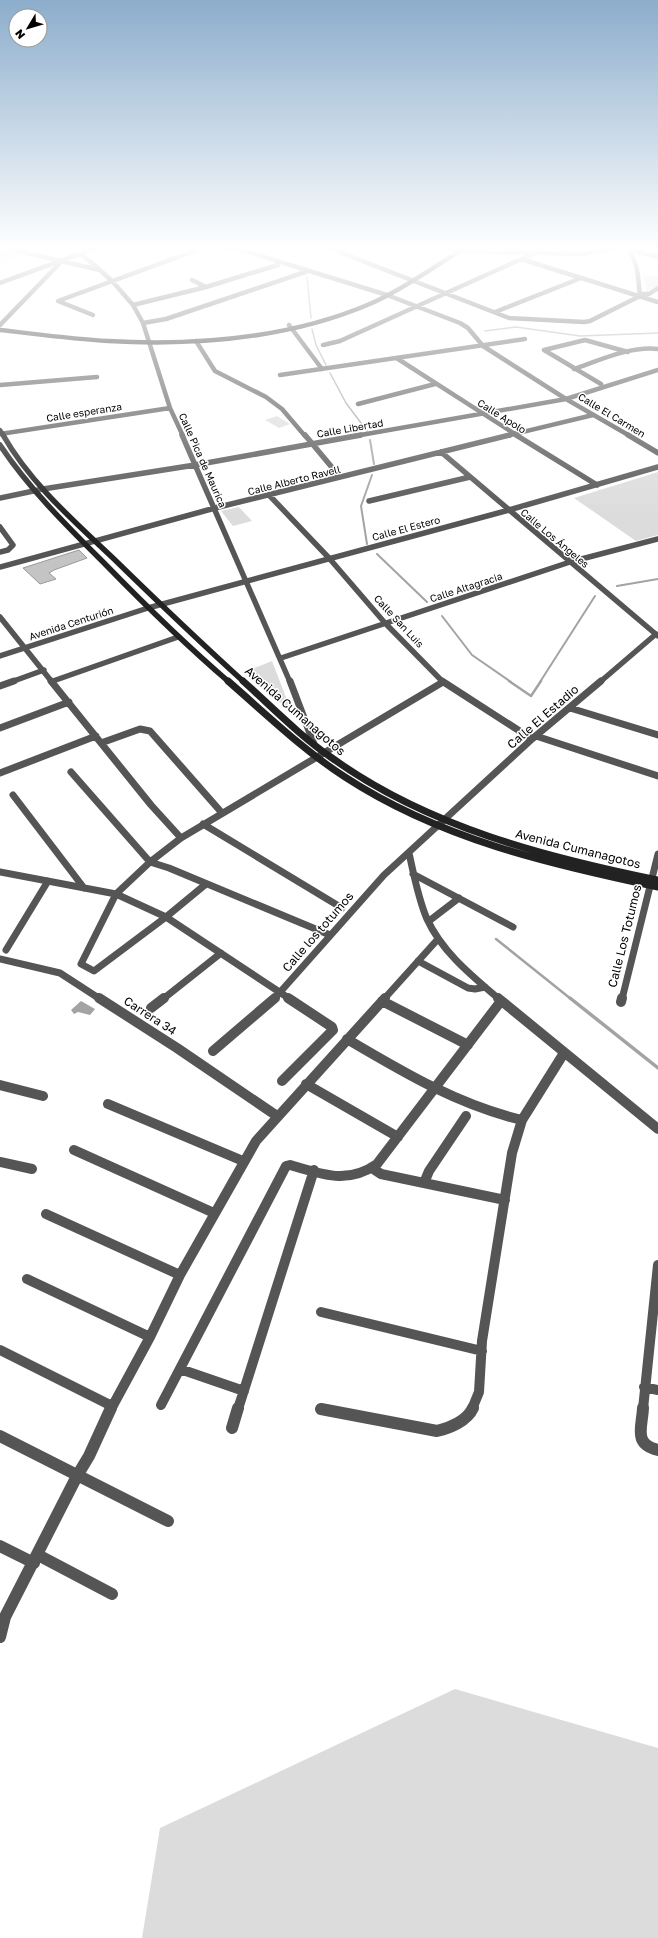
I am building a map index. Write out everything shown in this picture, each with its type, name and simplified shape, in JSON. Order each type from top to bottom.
[{"type":"street","points":[[66,336],[102,341],[196,341],[243,336]]},
{"type":"street","name":"Calle Pica de Maurica","points":[[146,336],[170,408],[248,581],[281,658],[314,744]]},
{"type":"street","points":[[148,341],[209,336]]},
{"type":"street","points":[[298,336],[322,369]]},
{"type":"street","points":[[322,345],[340,341],[350,336]]},
{"type":"street","name":"Calle El Carmen","points":[[475,336],[482,346],[566,399],[658,453]]},
{"type":"street","points":[[280,375],[398,359],[525,339]]},
{"type":"street","points":[[601,384],[544,350],[585,340],[628,352]]},
{"type":"street","points":[[196,341],[215,370],[266,397],[282,409],[340,477]]},
{"type":"street","points":[[574,368],[628,352],[648,348],[658,349]]},
{"type":"street","name":"Calle Apolo","points":[[398,359],[481,414],[597,485]]},
{"type":"street","name":"Calle Libertad","points":[[0,498],[34,490],[312,444],[566,399],[658,370]]},
{"type":"street","points":[[0,385],[97,377]]},
{"type":"street","points":[[358,404],[435,384]]},
{"type":"street","name":"Calle esperanza","points":[[0,432],[170,408]]},
{"type":"street","name":"Calle Alberto Ravell","points":[[0,567],[215,508],[593,415]]},
{"type":"street","name":"Avenida Cumanagotos","points":[[0,432],[24,467],[43,489],[159,605],[324,753],[367,780],[446,818],[510,844],[654,883]]},
{"type":"street","name":"Avenida Cumanagotos","points":[[0,444],[14,469],[85,544],[178,637],[316,757],[357,785],[439,826],[508,852],[552,864],[654,883]]},
{"type":"street","name":"Calle Los Ángeles","points":[[441,452],[657,635]]},
{"type":"street","name":"Calle El Estero","points":[[159,605],[658,468]]},
{"type":"street","points":[[369,502],[470,477]]},
{"type":"street","name":"Calle San Luis","points":[[269,495],[329,558],[385,623],[443,682],[534,738],[658,776]]},
{"type":"street","points":[[0,527],[12,545],[8,550],[0,552]]},
{"type":"street","name":"Calle Altagracia","points":[[281,658],[570,562],[658,539]]},
{"type":"street","name":"Avenida Centurión","points":[[0,656],[159,605]]},
{"type":"street","points":[[0,617],[53,681],[151,805],[181,838]]},
{"type":"street","name":"Calle El Estadio","points":[[439,826],[534,738],[657,635]]},
{"type":"street","points":[[53,681],[178,637]]},
{"type":"street","points":[[0,686],[44,670]]},
{"type":"street","points":[[206,884],[166,917],[92,971],[81,964],[106,917],[116,894],[150,862],[181,838],[203,824],[443,682]]},
{"type":"street","points":[[0,728],[69,702]]},
{"type":"street","points":[[570,708],[658,735]]},
{"type":"street","points":[[102,743],[140,729],[150,731],[222,813]]},
{"type":"street","points":[[0,773],[96,736]]},
{"type":"street","points":[[71,772],[150,862],[169,868],[330,935]]},
{"type":"street","points":[[13,794],[84,888]]},
{"type":"street","points":[[203,824],[342,908]]},
{"type":"street","name":"Calle los totumos","points":[[213,1051],[280,994],[384,875],[439,826]]},
{"type":"street","points":[[409,853],[413,874],[429,921],[438,939],[485,987],[658,1129]]},
{"type":"street","name":"Calle Los Totumos","points":[[621,1002],[654,883],[658,854]]},
{"type":"street","points":[[0,872],[116,894],[166,917],[280,994],[334,1028],[282,1081]]},
{"type":"street","points":[[413,874],[513,927]]},
{"type":"street","points":[[6,950],[48,881]]},
{"type":"street","points":[[429,921],[459,898]]},
{"type":"street","points":[[0,1637],[5,1617],[36,1559],[77,1476],[89,1456],[112,1406],[150,1337],[180,1274],[243,1161],[256,1141],[277,1116],[438,939]]},
{"type":"street","points":[[151,1008],[221,953]]},
{"type":"street","name":"Carrera 34","points":[[0,959],[60,973],[177,1048],[277,1116]]},
{"type":"street","points":[[418,961],[468,988],[475,989],[485,987]]},
{"type":"street","points":[[382,1001],[468,1045]]},
{"type":"street","points":[[161,1405],[284,1168],[290,1164],[340,1177],[357,1176],[372,1168],[398,1137],[502,1001]]},
{"type":"street","points":[[347,1039],[434,1089],[464,1104],[508,1118],[522,1120]]},
{"type":"street","points":[[321,1409],[437,1431],[449,1428],[471,1412],[479,1392],[482,1351],[512,1153],[522,1120],[564,1053]]},
{"type":"street","points":[[306,1084],[398,1137]]},
{"type":"street","points":[[0,1085],[43,1096]]},
{"type":"street","points":[[108,1104],[243,1161]]},
{"type":"street","points":[[424,1183],[429,1171],[466,1116]]},
{"type":"street","points":[[74,1150],[214,1212]]},
{"type":"street","points":[[0,1162],[32,1169]]},
{"type":"street","points":[[372,1168],[382,1174],[505,1200]]},
{"type":"street","points":[[232,1428],[314,1170]]},
{"type":"street","points":[[46,1214],[180,1274]]},
{"type":"street","points":[[658,1265],[656,1302],[644,1387],[641,1440],[643,1445],[648,1448],[658,1450]]},
{"type":"street","points":[[27,1279],[150,1337]]},
{"type":"street","points":[[322,1312],[482,1351]]},
{"type":"street","points":[[0,1350],[112,1406]]},
{"type":"street","points":[[180,1370],[244,1391]]},
{"type":"street","points":[[644,1387],[658,1390]]},
{"type":"street","points":[[0,1436],[168,1521]]},
{"type":"street","points":[[0,1546],[36,1559],[112,1594]]},
{"type":"shaded area","points":[[277,416],[290,424],[279,428],[265,420]]},
{"type":"shaded area","points":[[658,472],[658,535],[636,541],[574,498]]},
{"type":"shaded area","points":[[239,507],[252,521],[233,526],[221,511]]},
{"type":"shaded area","points":[[272,661],[292,713],[245,672]]},
{"type":"shaded area","points":[[81,1001],[95,1009],[90,1015],[78,1012],[74,1014],[71,1010]]},
{"type":"shaded area","points":[[455,1689],[658,1748],[658,1938],[142,1938],[160,1828]]},
{"type":"building","points":[[79,550],[87,558],[49,573],[56,579],[40,584],[23,568]]},
{"type":"waterway","points":[[314,336],[316,345],[326,365]]},
{"type":"waterway","points":[[330,373],[346,403],[367,431]]},
{"type":"waterway","points":[[370,440],[374,464]]},
{"type":"waterway","points":[[367,544],[361,506],[372,475]]},
{"type":"waterway","points":[[377,554],[427,602]]},
{"type":"waterway","points":[[617,586],[658,579]]},
{"type":"waterway","points":[[540,682],[595,596]]},
{"type":"waterway","points":[[442,616],[472,655],[511,682]]},
{"type":"waterway","points":[[509,681],[531,696],[541,681]]},
{"type":"waterway","points":[[496,939],[571,999]]},
{"type":"waterway","points":[[570,998],[658,1068]]}]
